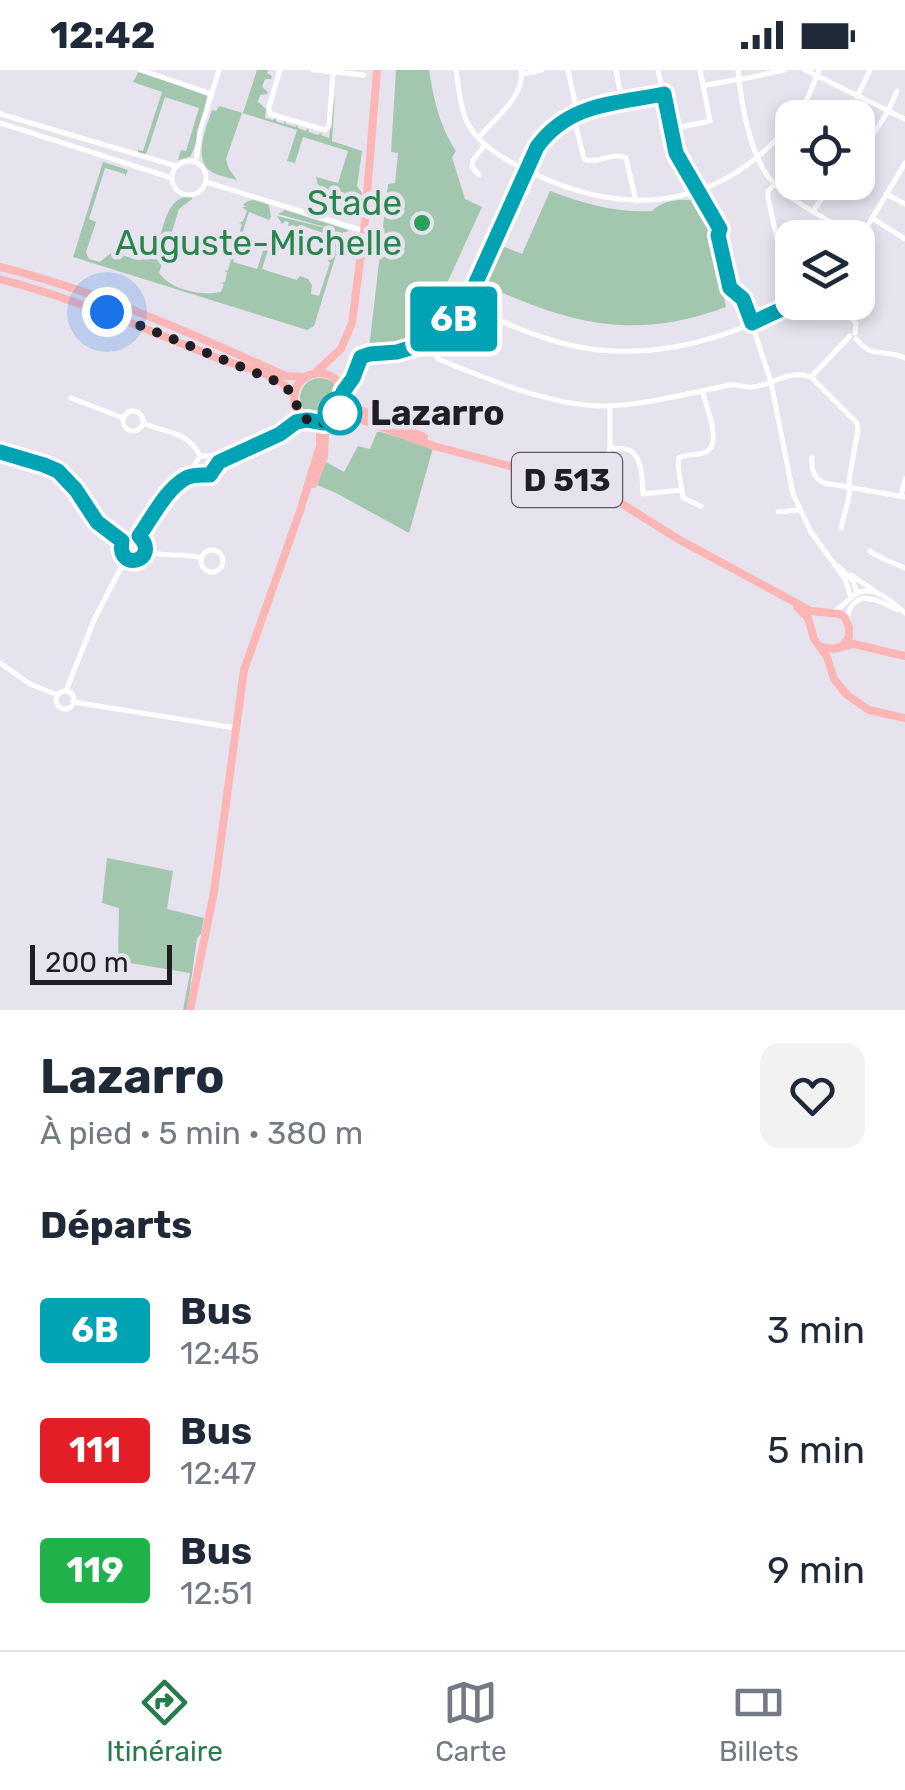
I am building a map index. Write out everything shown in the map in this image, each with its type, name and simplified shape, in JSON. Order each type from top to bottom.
[{"type":"main road","points":[[300,511],[322,464],[326,428],[342,408],[344,394],[331,368],[352,323],[377,70]]},
{"type":"main road","points":[[0,267],[128,307],[286,376],[324,374],[336,380]]},
{"type":"main road","points":[[0,279],[77,301],[268,376],[286,386],[296,406],[319,430],[321,440],[300,511],[248,658],[214,892],[190,1010]]},
{"type":"main road","points":[[294,396],[298,385],[335,356]]},
{"type":"main road","name":"D 513","points":[[344,394],[352,406],[364,412],[469,455]]},
{"type":"main road","name":"D 513","points":[[332,419],[350,416],[434,446],[566,480],[610,498],[790,600],[812,611],[828,612]]},
{"type":"main road","points":[[310,421],[332,419]]},
{"type":"main road","name":"D 513","points":[[790,600],[807,617],[812,630]]},
{"type":"main road","points":[[905,656],[868,642],[842,616],[828,612],[813,623],[814,638],[841,687],[869,710],[905,718]]},
{"type":"main road","points":[[841,687],[834,667],[840,647],[849,637],[849,627]]},
{"type":"main road","points":[[821,646],[830,650],[854,644],[889,651]]},
{"type":"street","points":[[140,70],[212,94]]},
{"type":"street","points":[[196,162],[200,130],[220,70]]},
{"type":"street","points":[[280,70],[270,114],[324,130],[330,126],[332,73]]},
{"type":"street","points":[[313,70],[364,75]]},
{"type":"street","points":[[456,70],[466,118],[478,138],[526,170],[588,195],[636,201],[664,200],[697,192],[757,160],[775,141]]},
{"type":"street","points":[[478,138],[518,93],[522,72],[542,70]]},
{"type":"street","points":[[568,70],[582,156],[586,161],[621,155],[626,158],[636,201]]},
{"type":"street","points":[[616,70],[622,102]]},
{"type":"street","points":[[658,70],[676,153],[720,229],[730,288],[746,303],[771,382],[799,510],[855,597]]},
{"type":"street","points":[[671,129],[710,121],[700,70]]},
{"type":"street","points":[[708,85],[738,76],[784,70]]},
{"type":"street","points":[[805,70],[905,119]]},
{"type":"street","points":[[857,97],[870,70]]},
{"type":"street","points":[[804,100],[818,74]]},
{"type":"street","points":[[738,76],[757,160],[775,183]]},
{"type":"street","points":[[875,131],[897,91]]},
{"type":"street","points":[[344,394],[363,356],[406,350],[428,341],[446,328],[466,304],[526,170],[548,132],[575,116],[664,94]]},
{"type":"street","points":[[0,114],[176,166]]},
{"type":"street","points":[[0,122],[172,178]]},
{"type":"street","points":[[479,175],[472,167],[473,161],[485,144]]},
{"type":"street","points":[[186,160],[196,162],[206,172],[206,182],[200,192],[189,195],[175,188],[172,178],[176,166],[186,160]]},
{"type":"street","points":[[905,163],[872,218],[905,239]]},
{"type":"street","points":[[206,182],[364,232]]},
{"type":"street","points":[[775,185],[768,191],[775,224]]},
{"type":"street","points":[[886,194],[905,204]]},
{"type":"street","points":[[798,200],[830,220]]},
{"type":"street","points":[[814,210],[821,200]]},
{"type":"street","points":[[466,304],[522,330],[574,346],[631,351],[723,335],[775,313]]},
{"type":"street","points":[[811,377],[854,336],[854,320]]},
{"type":"street","points":[[854,336],[870,352],[905,358]]},
{"type":"street","points":[[428,341],[438,359],[572,404],[610,406],[733,384],[749,388],[798,373],[811,377],[857,423],[841,528]]},
{"type":"street","points":[[336,380],[352,379]]},
{"type":"street","points":[[702,506],[683,498],[679,458],[710,450],[714,440],[703,392]]},
{"type":"street","points":[[71,398],[122,418]]},
{"type":"street","points":[[200,456],[212,457],[282,427],[296,406]]},
{"type":"street","points":[[604,464],[610,448],[610,406]]},
{"type":"street","points":[[133,410],[141,415],[143,423],[137,431],[130,431],[122,418],[133,410]]},
{"type":"street","points":[[182,479],[210,475],[226,458],[280,434],[296,422],[310,421]]},
{"type":"street","points":[[143,423],[184,436],[200,456]]},
{"type":"street","points":[[610,448],[635,454],[643,494],[682,490]]},
{"type":"street","points":[[0,452],[58,471],[97,522],[122,541]]},
{"type":"street","points":[[139,536],[200,456]]},
{"type":"street","points":[[212,457],[215,467]]},
{"type":"street","points":[[812,457],[816,479],[824,483],[903,496],[905,479]]},
{"type":"street","points":[[194,465],[200,474]]},
{"type":"street","points":[[780,514],[799,510]]},
{"type":"street","points":[[139,536],[146,551],[138,560],[126,558],[121,550],[122,541],[139,536]]},
{"type":"street","points":[[146,551],[202,558]]},
{"type":"street","points":[[208,551],[217,551],[222,556],[222,565],[214,572],[207,570],[202,558],[208,551]]},
{"type":"street","points":[[870,552],[905,568]]},
{"type":"street","points":[[0,663],[46,692],[66,691],[94,620],[126,558]]},
{"type":"street","points":[[834,562],[905,613],[869,597],[855,597]]},
{"type":"street","points":[[844,570],[853,581],[855,597],[848,615],[849,627]]},
{"type":"street","points":[[828,612],[855,597],[877,592]]},
{"type":"street","points":[[58,694],[56,702],[61,708],[69,708],[72,695],[66,691]]},
{"type":"street","points":[[73,702],[236,728]]},
{"type":"green space","points":[[257,70],[268,70],[272,76],[265,79],[262,87],[268,92],[260,95],[258,102],[266,109],[265,118],[276,118],[284,124],[285,120],[286,124],[297,124],[298,128],[308,128],[318,135],[322,132],[329,138],[335,94],[332,141],[362,151],[357,186],[362,193],[359,219],[316,205],[321,197],[316,177],[338,183],[348,151],[303,137],[295,163],[287,161],[297,130],[242,113],[226,159],[237,180],[206,167],[202,144],[212,110],[219,106],[243,113]]},
{"type":"green space","points":[[396,70],[429,70],[438,112],[456,151],[452,157],[465,199],[482,207],[442,294],[425,311],[428,316],[411,328],[418,341],[384,350],[369,349],[388,184],[395,183],[398,153],[391,152]]},
{"type":"green space","points":[[139,71],[207,96],[190,157],[178,160],[181,150],[186,151],[199,108],[165,97],[147,152],[138,152],[143,151],[162,92],[133,82]]},
{"type":"green space","points":[[103,162],[128,170],[125,177],[105,168],[89,219],[96,222],[86,252],[89,259],[100,262],[112,252],[138,260],[149,259],[174,203],[192,196],[179,209],[159,273],[188,291],[221,292],[224,284],[220,283],[225,282],[224,271],[228,270],[228,259],[235,249],[232,247],[239,237],[235,235],[239,234],[239,223],[247,211],[242,207],[247,207],[243,205],[249,201],[269,205],[271,217],[269,220],[249,212],[233,262],[257,269],[271,227],[275,228],[262,269],[297,280],[300,276],[308,279],[311,294],[319,296],[330,263],[327,259],[331,260],[334,248],[323,233],[300,225],[298,229],[288,226],[285,221],[282,224],[277,216],[339,231],[278,214],[285,210],[348,230],[343,232],[314,326],[307,330],[73,257]]},
{"type":"green space","points":[[550,191],[626,211],[652,211],[672,201],[696,201],[708,222],[726,307],[660,324],[600,323],[542,309],[480,283],[497,244],[522,254]]},
{"type":"green space","points":[[320,378],[334,384],[340,398],[334,412],[320,418],[306,412],[300,398],[306,384]]},
{"type":"green space","points":[[377,432],[433,448],[409,533],[317,485],[326,462],[344,472],[358,446],[370,449]]},
{"type":"green space","points":[[107,858],[173,871],[167,909],[204,918],[197,938],[187,1010],[183,1010],[190,973],[118,961],[119,908],[102,903]]},
{"type":"bus line","name":"6B","points":[[0,452],[58,471],[97,522],[122,541],[123,555],[129,560],[142,558],[146,549],[139,536],[182,479],[210,475],[219,462],[280,434],[296,422],[318,424],[336,418],[344,403],[343,392],[361,357],[406,350],[446,328],[469,298],[537,147],[548,132],[576,112],[664,94],[676,153],[720,229],[730,288],[746,303],[752,323],[775,312]]},
{"type":"place","name":"Stade Auguste-Michelle","points":[[422,223]]},
{"type":"place","name":"Lazarro","points":[[340,413]]},
{"type":"route","points":[[107,312],[283,384],[294,396],[299,413],[310,422],[324,423],[340,413]]}]
